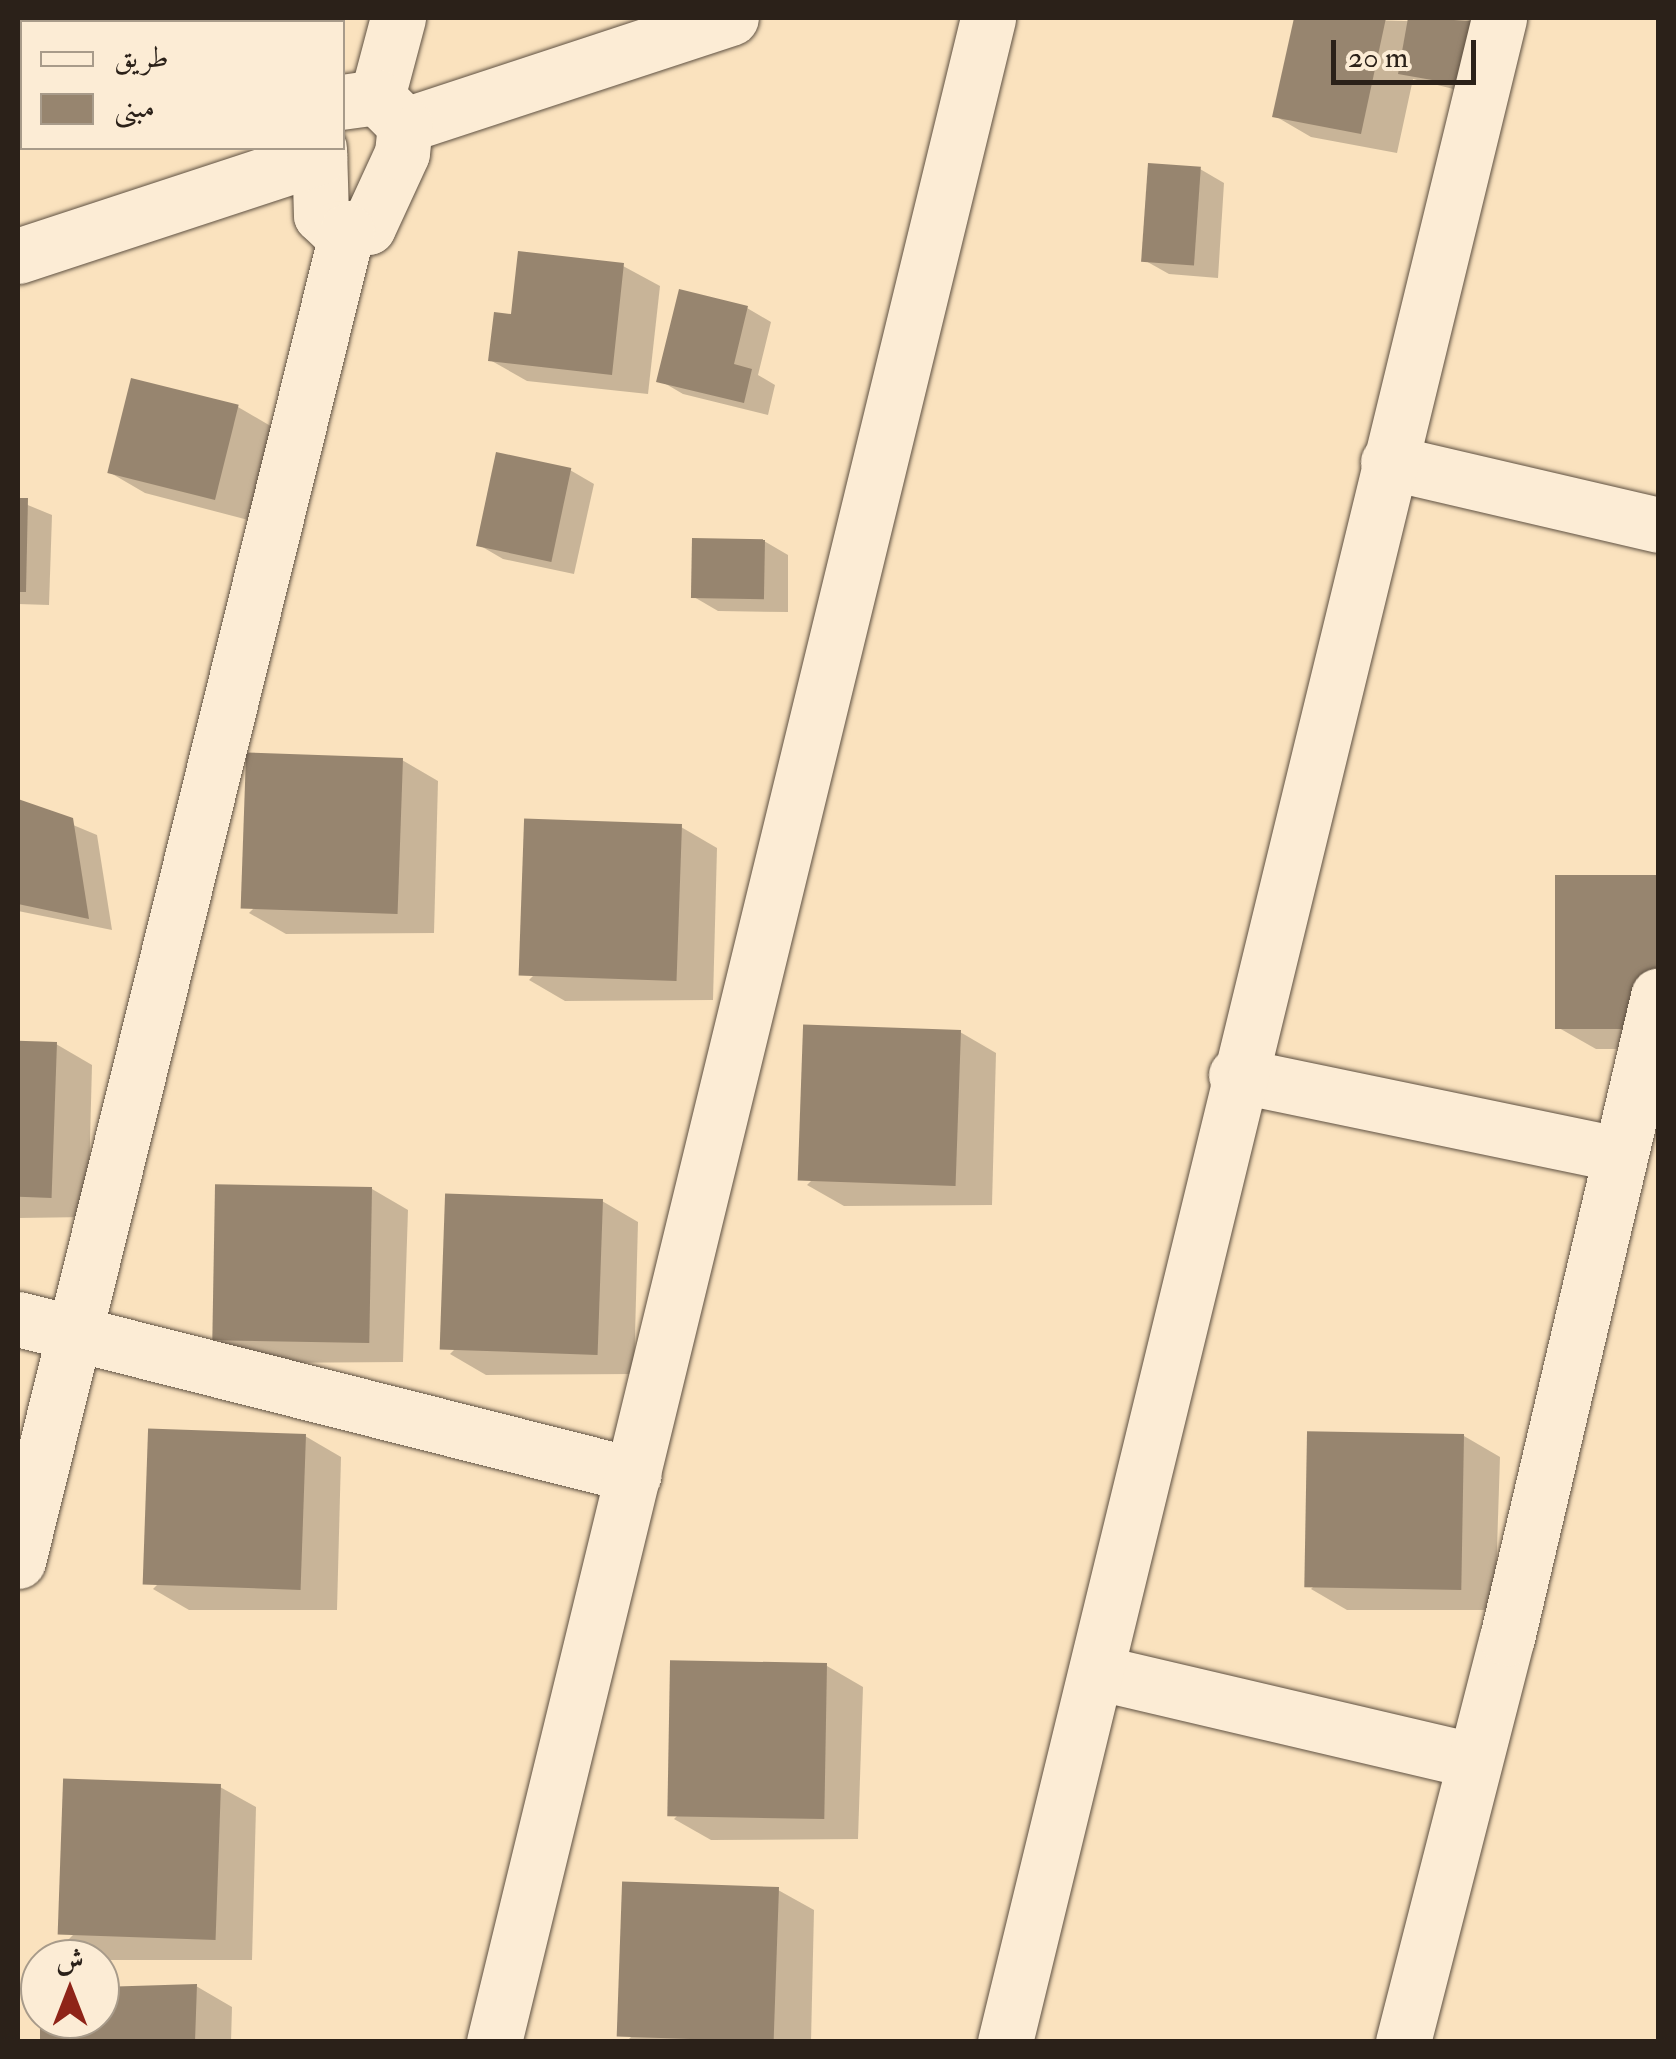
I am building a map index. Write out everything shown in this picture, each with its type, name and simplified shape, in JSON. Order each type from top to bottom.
[{"type":"street","points":[[348,231],[376,220],[402,153],[375,108],[398,18]]},
{"type":"street","points":[[375,108],[732,18]]},
{"type":"street","points":[[494,2042],[988,18]]},
{"type":"street","points":[[1004,2042],[1096,1672],[1236,1075],[1499,18]]},
{"type":"street","points":[[18,256],[319,152],[321,215],[348,231]]},
{"type":"street","points":[[18,1561],[348,231]]},
{"type":"street","points":[[1388,462],[1658,526]]},
{"type":"street","points":[[1403,2042],[1658,996]]},
{"type":"street","points":[[1236,1075],[1619,1154]]},
{"type":"street","points":[[18,1320],[634,1475]]},
{"type":"street","points":[[1096,1672],[1474,1761]]},
{"type":"building","points":[[100,18],[118,20],[52,20]]},
{"type":"building","points":[[1294,18],[1386,18],[1361,134],[1272,117]]},
{"type":"building","points":[[1408,18],[1477,21],[1466,86],[1398,74]]},
{"type":"building","points":[[1148,163],[1201,167],[1194,265],[1141,262]]},
{"type":"building","points":[[518,251],[624,263],[612,375],[488,361],[494,312],[511,314]]},
{"type":"building","points":[[679,289],[748,306],[734,364],[752,369],[744,403],[656,382]]},
{"type":"building","points":[[131,378],[239,405],[215,500],[107,473]]},
{"type":"building","points":[[496,452],[571,468],[551,562],[476,546]]},
{"type":"building","points":[[18,498],[28,498],[26,592],[18,592]]},
{"type":"building","points":[[692,538],[765,539],[764,599],[691,598]]},
{"type":"building","points":[[246,753],[403,758],[398,914],[241,908]]},
{"type":"building","points":[[18,799],[73,818],[89,919],[18,904]]},
{"type":"building","points":[[524,818],[682,824],[677,981],[519,975]]},
{"type":"building","points":[[1555,875],[1658,875],[1658,1029],[1555,1029]]},
{"type":"building","points":[[803,1024],[961,1030],[956,1186],[798,1180]]},
{"type":"building","points":[[18,1041],[57,1042],[52,1198],[18,1197]]},
{"type":"building","points":[[215,1184],[372,1187],[369,1343],[212,1340]]},
{"type":"building","points":[[445,1193],[603,1199],[598,1355],[440,1349]]},
{"type":"building","points":[[148,1428],[306,1434],[301,1590],[143,1584]]},
{"type":"building","points":[[1307,1431],[1464,1434],[1461,1590],[1304,1587]]},
{"type":"building","points":[[670,1660],[827,1663],[824,1819],[667,1816]]},
{"type":"building","points":[[63,1778],[221,1784],[216,1940],[58,1934]]},
{"type":"building","points":[[622,1882],[779,1887],[774,2042],[617,2036]]},
{"type":"building","points":[[197,1984],[195,2042],[40,2042],[120,2039],[120,1986]]}]
